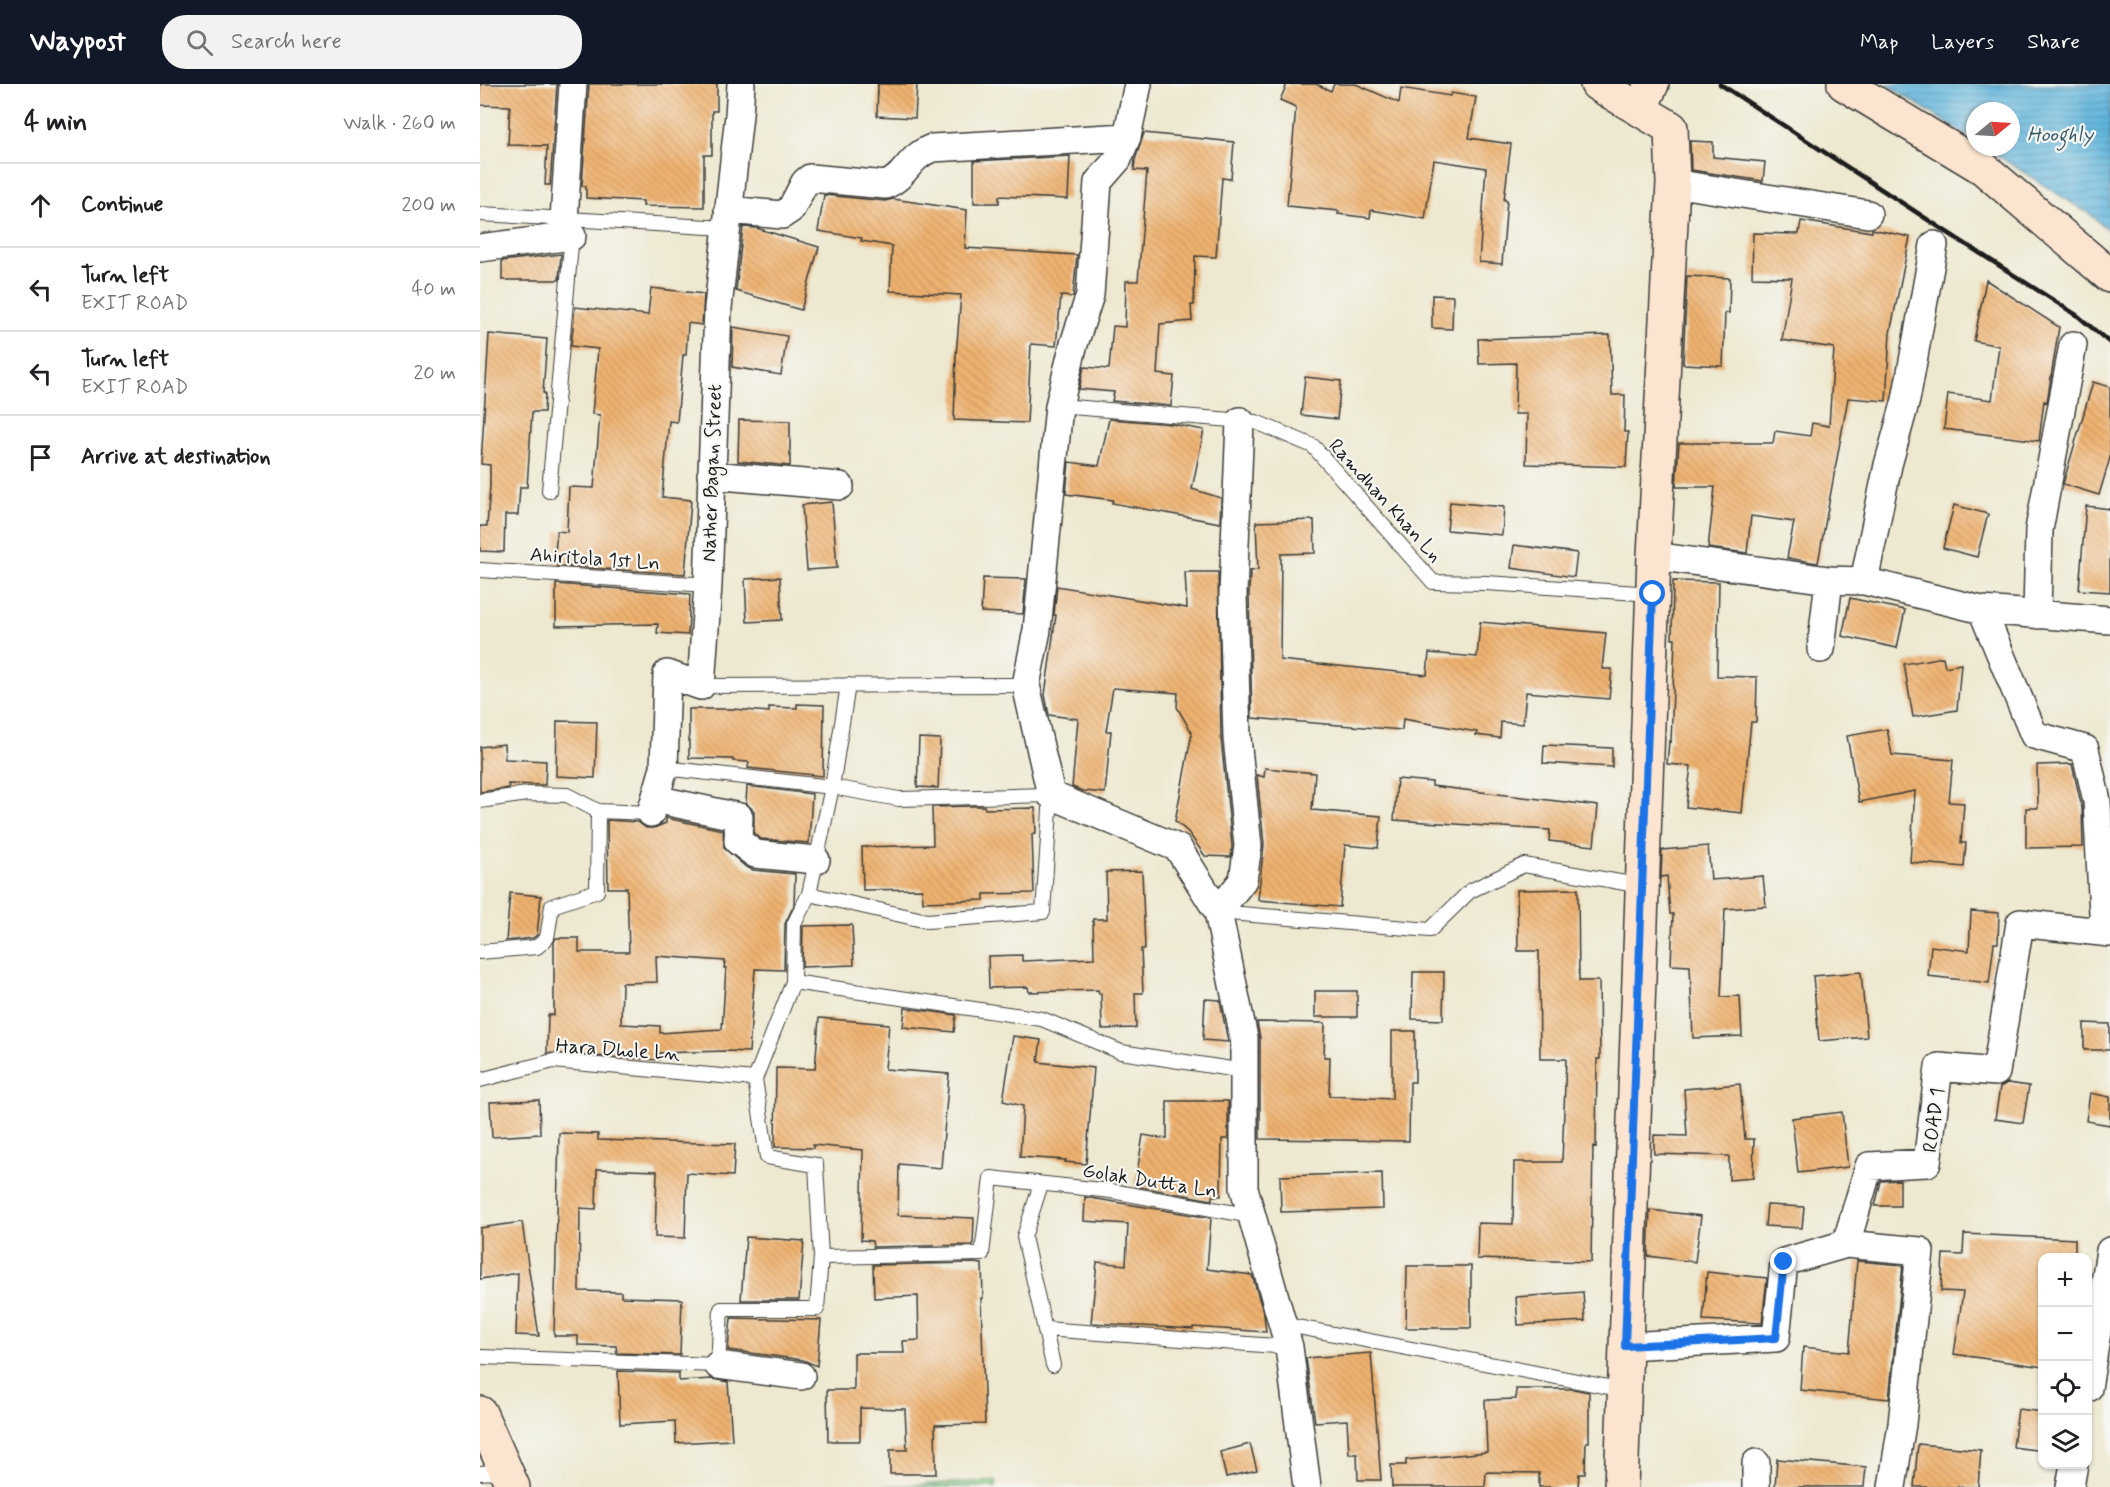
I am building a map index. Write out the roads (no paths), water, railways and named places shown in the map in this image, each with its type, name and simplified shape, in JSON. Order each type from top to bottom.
[{"type":"main road","points":[[1597,84],[1646,97],[1671,128],[1673,183],[1654,556],[1621,1487]]},
{"type":"main road","points":[[1844,84],[1983,168],[2110,276]]},
{"type":"main road","points":[[480,1413],[500,1477]]},
{"type":"street","points":[[480,248],[570,225],[573,84]]},
{"type":"street","name":"Nather Bagan Street","points":[[701,686],[708,585],[718,308],[740,115],[741,84]]},
{"type":"street","points":[[1138,84],[1127,137],[1118,159],[1098,182],[1090,295],[1073,347],[1059,406],[1037,630],[1026,685],[1051,795],[1178,848],[1218,912],[1244,1038],[1244,1188],[1286,1336],[1307,1487]]},
{"type":"street","points":[[727,219],[782,215],[790,209],[805,182],[810,178],[886,185],[896,180],[920,153],[932,148],[1127,137]]},
{"type":"street","points":[[1673,183],[1868,214]]},
{"type":"street","points":[[1864,581],[1888,465],[1906,400],[1934,245]]},
{"type":"street","points":[[2037,615],[2039,530],[2073,345]]},
{"type":"street","points":[[1218,912],[1243,880],[1248,846],[1237,738],[1233,594],[1240,421]]},
{"type":"street","points":[[711,475],[840,486]]},
{"type":"street","points":[[1654,556],[1829,580],[1864,581],[1982,610],[2110,620]]},
{"type":"street","points":[[1821,650],[1829,580]]},
{"type":"street","points":[[1982,610],[2034,735],[2085,749],[2097,801],[2107,932]]},
{"type":"street","points":[[701,686],[667,674],[664,768],[653,806],[739,817],[738,841],[755,854],[816,860]]},
{"type":"street","name":"ROAD 1","points":[[1846,1244],[1869,1166],[1927,1163],[1939,1067],[1996,1072],[2020,923],[2107,932]]},
{"type":"street","points":[[1625,1346],[1776,1338],[1784,1262],[1846,1244],[1920,1251],[1902,1424],[1892,1487]]},
{"type":"street","points":[[2096,1382],[2110,1251]]},
{"type":"street","points":[[718,1365],[801,1376]]},
{"type":"street","points":[[2070,1487],[2073,1469]]},
{"type":"lane","points":[[480,214],[570,225],[727,219]]},
{"type":"lane","points":[[549,491],[570,225]]},
{"type":"lane","name":"Ramdhan Khan Ln","points":[[1059,406],[1256,422],[1313,446],[1433,582],[1486,583],[1653,594]]},
{"type":"lane","name":"Ahiritola 1st Ln","points":[[480,570],[708,585]]},
{"type":"lane","points":[[480,1357],[718,1365],[720,1309],[817,1309],[821,1257],[816,1165],[767,1157],[755,1079],[793,982],[794,924],[809,894],[832,787],[848,685]]},
{"type":"lane","points":[[701,686],[1026,685]]},
{"type":"lane","points":[[664,768],[832,787],[899,799],[1051,795],[1043,912],[927,921],[809,894]]},
{"type":"lane","points":[[480,801],[527,794],[567,795],[598,811],[653,806]]},
{"type":"lane","points":[[480,952],[537,947],[547,938],[552,906],[597,891],[598,811]]},
{"type":"lane","points":[[1218,912],[1430,930],[1470,891],[1524,865],[1642,886]]},
{"type":"lane","points":[[793,982],[1042,1020],[1121,1052],[1244,1071]]},
{"type":"lane","name":"Hara Dhole Ln","points":[[480,1080],[553,1061],[755,1079]]},
{"type":"lane","name":"Golak Dutta Ln","points":[[821,1257],[982,1254],[991,1178],[1111,1191],[1252,1216]]},
{"type":"lane","points":[[1041,1184],[1024,1237],[1053,1365]]},
{"type":"lane","points":[[1045,1329],[1286,1336],[1624,1390]]},
{"type":"water","name":"Hooghly","points":[[1886,84],[2110,84],[2110,232],[2091,215],[1998,156],[2020,156],[2020,102],[1966,102],[1966,135]]},
{"type":"railway","points":[[1720,84],[2078,316],[2110,343]]}]
